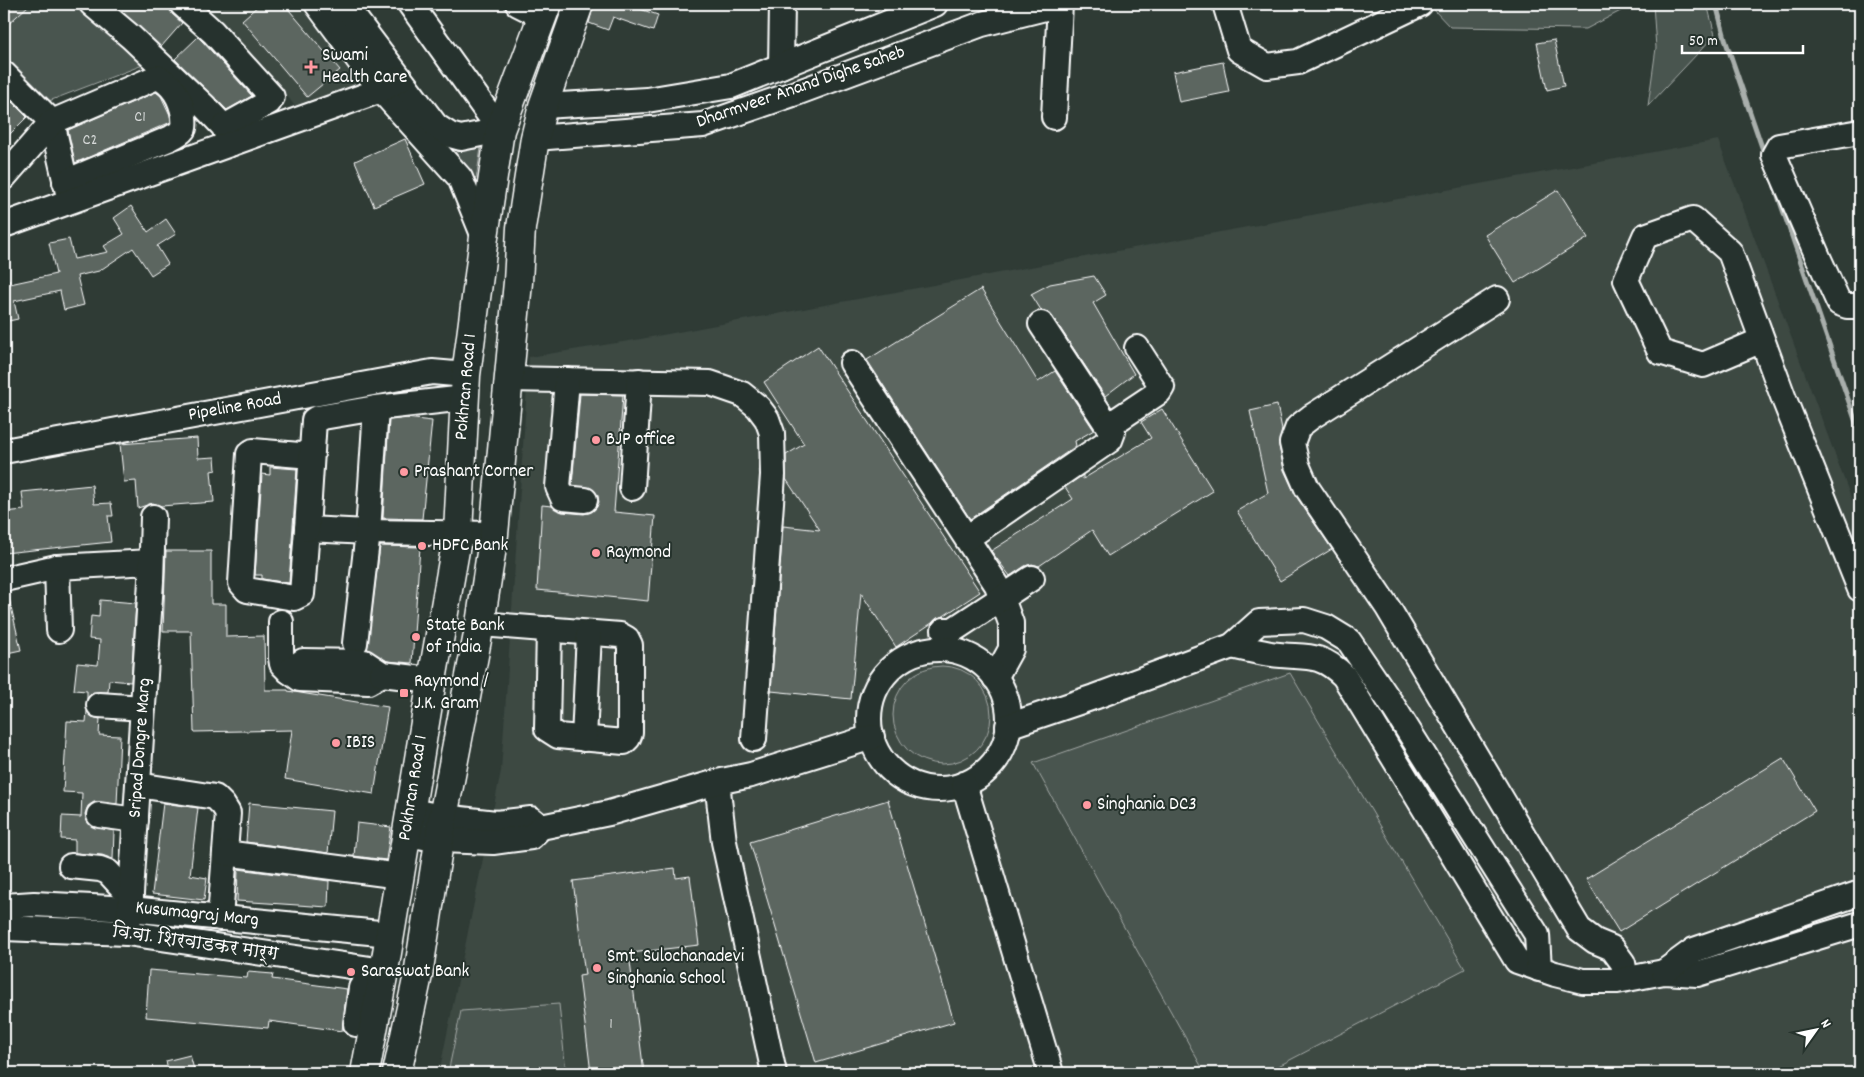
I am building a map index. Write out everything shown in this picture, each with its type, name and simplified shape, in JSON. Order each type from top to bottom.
[{"type":"main road","name":"Pokhran Road 1","points":[[397,1073],[418,976],[441,828],[480,624],[494,534],[518,282],[521,228],[535,138],[543,106],[579,4]]},
{"type":"main road","name":"Pokhran Road 1","points":[[365,1073],[360,1025],[384,971],[458,532],[466,379],[500,130],[545,10]]},
{"type":"street","points":[[92,4],[131,37],[204,106],[227,136]]},
{"type":"street","points":[[182,4],[213,32],[272,97],[269,102],[227,136]]},
{"type":"street","points":[[317,4],[390,84],[436,126],[450,135],[461,138],[500,130],[410,4]]},
{"type":"street","points":[[344,4],[390,84],[460,178],[484,237]]},
{"type":"street","points":[[518,4],[545,10]]},
{"type":"street","points":[[781,66],[782,4]]},
{"type":"street","name":"Dharmveer Anand Dighe Saheb","points":[[543,106],[656,99],[731,86],[935,4]]},
{"type":"street","points":[[1054,116],[1060,4]]},
{"type":"street","name":"Dharmveer Anand Dighe Saheb","points":[[535,138],[703,125],[799,92],[982,24],[1060,4]]},
{"type":"street","points":[[1225,4],[1238,50],[1267,66],[1298,62],[1420,4]]},
{"type":"street","points":[[4,74],[52,122],[68,192]]},
{"type":"street","points":[[4,177],[52,122],[156,77],[167,83],[176,92],[182,108],[184,128],[180,132],[4,225]]},
{"type":"street","points":[[68,192],[227,136],[390,84]]},
{"type":"street","points":[[1860,132],[1779,146],[1774,155],[1839,303],[1847,306],[1860,306]]},
{"type":"street","points":[[1762,340],[1703,365],[1660,352],[1626,280],[1644,236],[1693,219],[1730,252],[1762,340],[1860,589]]},
{"type":"street","points":[[1497,299],[1311,417],[1298,427],[1292,443],[1297,465],[1307,488],[1388,608],[1578,929],[1596,941],[1612,948],[1623,963],[1626,979]]},
{"type":"street","points":[[966,538],[1110,440],[1113,432],[1041,324]]},
{"type":"street","points":[[1108,426],[1158,392],[1162,387],[1137,348]]},
{"type":"street","points":[[852,363],[997,585],[1011,623],[1011,649],[995,678]]},
{"type":"street","points":[[509,368],[567,380],[710,382],[742,394],[758,407],[767,419],[772,433],[773,475],[754,740]]},
{"type":"street","name":"Pipeline Road","points":[[4,451],[432,372],[466,379]]},
{"type":"street","points":[[311,456],[253,452],[249,454],[241,583],[247,590],[294,598],[302,594],[307,529],[311,456],[312,425],[314,420],[376,408],[466,379]]},
{"type":"street","points":[[567,380],[558,487],[563,498],[585,500]]},
{"type":"street","points":[[632,488],[639,381]]},
{"type":"street","points":[[355,643],[368,532],[376,408]]},
{"type":"street","name":"Sripad Dongre Marg","points":[[127,933],[131,903],[151,581],[150,562],[153,517]]},
{"type":"street","points":[[307,529],[494,534]]},
{"type":"street","points":[[4,579],[57,567],[150,562]]},
{"type":"street","points":[[57,567],[59,630]]},
{"type":"street","points":[[944,630],[953,630],[1032,578]]},
{"type":"street","points":[[1008,726],[1094,697],[1232,646],[1259,622],[1304,620],[1326,627],[1349,641],[1391,703],[1537,935],[1539,968]]},
{"type":"street","points":[[281,622],[281,658],[282,664],[288,671],[304,661],[364,662],[382,674],[432,680]]},
{"type":"street","points":[[480,624],[548,629],[589,633],[620,635],[627,639],[630,646],[630,733],[624,742],[558,736],[547,729],[548,629]]},
{"type":"street","points":[[584,739],[589,633]]},
{"type":"street","points":[[1232,646],[1273,654],[1318,658],[1332,665],[1344,676],[1517,962],[1583,980],[1616,981],[1664,972],[1697,974],[1860,924]]},
{"type":"street","points":[[927,650],[952,651],[976,660],[995,678],[1009,713],[1008,726],[1001,751],[984,772],[964,784],[938,789],[913,784],[897,774],[883,760],[872,737],[870,712],[877,687],[892,667],[914,654],[927,650]]},
{"type":"street","points":[[99,705],[143,708]]},
{"type":"street","points":[[409,823],[441,828],[531,819],[541,827],[609,813],[751,774],[872,737]]},
{"type":"street","points":[[717,782],[724,842],[774,1073]]},
{"type":"street","points":[[964,784],[1051,1073]]},
{"type":"street","points":[[138,785],[214,797],[228,813],[220,918]]},
{"type":"street","points":[[99,815],[136,820]]},
{"type":"street","points":[[225,853],[400,876]]},
{"type":"street","points":[[71,866],[108,872],[131,903]]},
{"type":"street","points":[[1664,972],[1694,950],[1860,893]]},
{"type":"street","name":"Kusumagraj Marg","points":[[4,906],[131,903],[220,918],[390,934]]},
{"type":"street","name":"वि.वा. शिरवाडकर मार्ग","points":[[4,928],[127,933],[384,971]]},
{"type":"street","points":[[360,1025],[361,988]]},
{"type":"shaded area","points":[[4,4],[78,4],[148,63],[49,101],[4,55]]},
{"type":"shaded area","points":[[202,4],[299,4],[363,84],[297,109],[269,72]]},
{"type":"shaded area","points":[[1446,4],[1634,4],[1586,29],[1450,27],[1434,10]]},
{"type":"shaded area","points":[[1653,4],[1707,4],[1715,35],[1648,106],[1656,48]]},
{"type":"shaded area","points":[[1718,140],[1860,522],[1860,1073],[439,1073],[501,771],[529,357],[635,340]]},
{"type":"shaded area","points":[[481,148],[476,179],[450,153]]},
{"type":"shaded area","points":[[942,666],[961,670],[976,681],[987,696],[991,715],[987,734],[976,749],[961,760],[942,764],[923,760],[908,749],[897,734],[893,715],[897,696],[908,681],[923,670]]},
{"type":"shaded area","points":[[1290,673],[1465,969],[1265,1073],[1205,1073],[1033,763]]},
{"type":"shaded area","points":[[559,1004],[566,1073],[448,1073],[461,1011]]},
{"type":"building","points":[[4,4],[30,4],[4,28]]},
{"type":"building","points":[[113,4],[169,4],[172,14],[182,23],[161,47]]},
{"type":"building","points":[[260,4],[284,4],[340,70],[307,97],[242,20]]},
{"type":"building","points":[[594,4],[625,4],[658,15],[653,31],[613,17],[608,30],[589,23]]},
{"type":"building","points":[[198,37],[252,96],[227,110],[175,59]]},
{"type":"building","points":[[1554,40],[1564,86],[1547,90],[1537,43]]},
{"type":"building","points":[[1223,62],[1229,92],[1179,102],[1173,72]]},
{"type":"building","points":[[156,92],[161,96],[170,115],[171,122],[75,163],[68,130]]},
{"type":"building","points":[[12,102],[27,117],[4,140],[4,110]]},
{"type":"building","points":[[405,139],[425,184],[374,206],[355,161]]},
{"type":"building","points":[[1558,190],[1588,238],[1515,283],[1485,235]]},
{"type":"building","points":[[131,206],[148,232],[166,219],[176,234],[157,246],[168,264],[151,275],[133,248],[99,271],[77,276],[84,305],[64,310],[60,291],[14,301],[18,319],[4,322],[4,280],[9,279],[10,284],[56,274],[49,243],[69,239],[74,259],[108,252],[104,246],[124,234],[114,218]]},
{"type":"building","points":[[1094,276],[1106,295],[1093,303],[1134,374],[1105,396],[1052,316],[1048,312],[1041,310],[1031,294],[1050,284]]},
{"type":"building","points":[[981,289],[1038,382],[1055,371],[1094,430],[1075,441],[1076,446],[970,519],[867,360]]},
{"type":"building","points":[[818,346],[980,592],[942,617],[937,618],[896,647],[861,593],[851,699],[771,691],[783,526],[820,530],[786,479],[786,455],[804,444],[764,382]]},
{"type":"building","name":"Raymond","points":[[580,394],[623,395],[614,512],[655,516],[648,601],[537,590],[542,505],[552,506],[562,512],[584,514],[596,508],[599,502],[597,494],[592,489],[572,485]]},
{"type":"building","points":[[1277,405],[1282,429],[1279,446],[1284,470],[1296,496],[1332,549],[1280,581],[1237,511],[1268,493],[1250,411]]},
{"type":"building","points":[[1162,409],[1213,491],[1108,556],[1092,530],[1039,566],[1032,564],[1025,566],[1010,576],[991,551],[1073,499],[1065,487],[1083,475],[1083,479],[1151,438],[1141,422]]},
{"type":"building","name":"Prashant Corner","points":[[406,418],[432,421],[422,519],[383,518],[389,420]]},
{"type":"building","points":[[197,438],[198,458],[215,457],[216,470],[211,471],[214,502],[161,506],[153,503],[138,508],[136,481],[124,482],[120,444]]},
{"type":"building","points":[[270,467],[297,469],[289,583],[262,579],[262,575],[255,575],[262,474],[270,475]]},
{"type":"building","points":[[92,485],[94,504],[111,503],[113,516],[108,516],[111,542],[4,553],[4,512],[24,510],[22,492]]},
{"type":"building","points":[[380,546],[420,547],[412,663],[387,661],[367,649]]},
{"type":"building","points":[[166,551],[211,551],[211,604],[226,604],[226,637],[264,636],[265,690],[288,690],[388,707],[374,794],[285,779],[292,730],[194,732],[191,631],[163,631]]},
{"type":"building","points":[[9,598],[21,650],[7,653],[6,647],[4,647],[4,599]]},
{"type":"building","points":[[100,600],[136,603],[131,682],[109,680],[108,692],[93,692],[87,699],[87,691],[74,690],[77,663],[98,665],[100,640],[89,639],[91,616],[99,617]]},
{"type":"building","points":[[87,711],[92,717],[100,719],[99,735],[120,736],[117,804],[94,802],[88,806],[85,814],[91,826],[114,831],[113,859],[102,855],[75,853],[75,840],[61,839],[62,816],[81,817],[82,793],[63,792],[67,721],[86,722]]},
{"type":"building","points":[[1783,758],[1815,811],[1619,932],[1586,879]]},
{"type":"building","points":[[888,800],[954,1022],[816,1063],[750,842]]},
{"type":"building","points":[[163,803],[198,808],[190,875],[207,878],[204,900],[152,894]]},
{"type":"building","points":[[249,803],[332,811],[328,853],[246,842]]},
{"type":"building","points":[[357,823],[391,827],[386,860],[354,856]]},
{"type":"building","points":[[675,868],[676,878],[690,876],[699,945],[631,953],[633,961],[630,962],[644,1073],[591,1073],[579,976],[585,975],[573,881]]},
{"type":"building","points":[[238,869],[329,881],[328,907],[237,901]]},
{"type":"building","points":[[149,970],[247,978],[248,972],[273,974],[272,979],[347,989],[342,1031],[269,1021],[268,1028],[146,1017]]},
{"type":"building","points":[[190,1055],[195,1073],[169,1073],[166,1061]]},
{"type":"waterway","points":[[1716,4],[1726,42],[1765,156]]},
{"type":"waterway","points":[[1775,187],[1860,434]]},
{"type":"place","name":"Swami Health Care","points":[[311,67]]},
{"type":"place","name":"BJP office","points":[[596,440]]},
{"type":"place","name":"Prashant Corner","points":[[404,472]]},
{"type":"place","name":"HDFC Bank","points":[[422,546]]},
{"type":"place","name":"Raymond","points":[[596,553]]},
{"type":"place","name":"State Bank of India","points":[[416,637]]},
{"type":"place","name":"Raymond / J.K. Gram","points":[[404,693]]},
{"type":"place","name":"IBIS","points":[[336,743]]},
{"type":"place","name":"Singhania DC3","points":[[1087,805]]},
{"type":"place","name":"Smt. Sulochanadevi Singhania School","points":[[597,968]]},
{"type":"place","name":"Saraswat Bank","points":[[351,972]]}]
